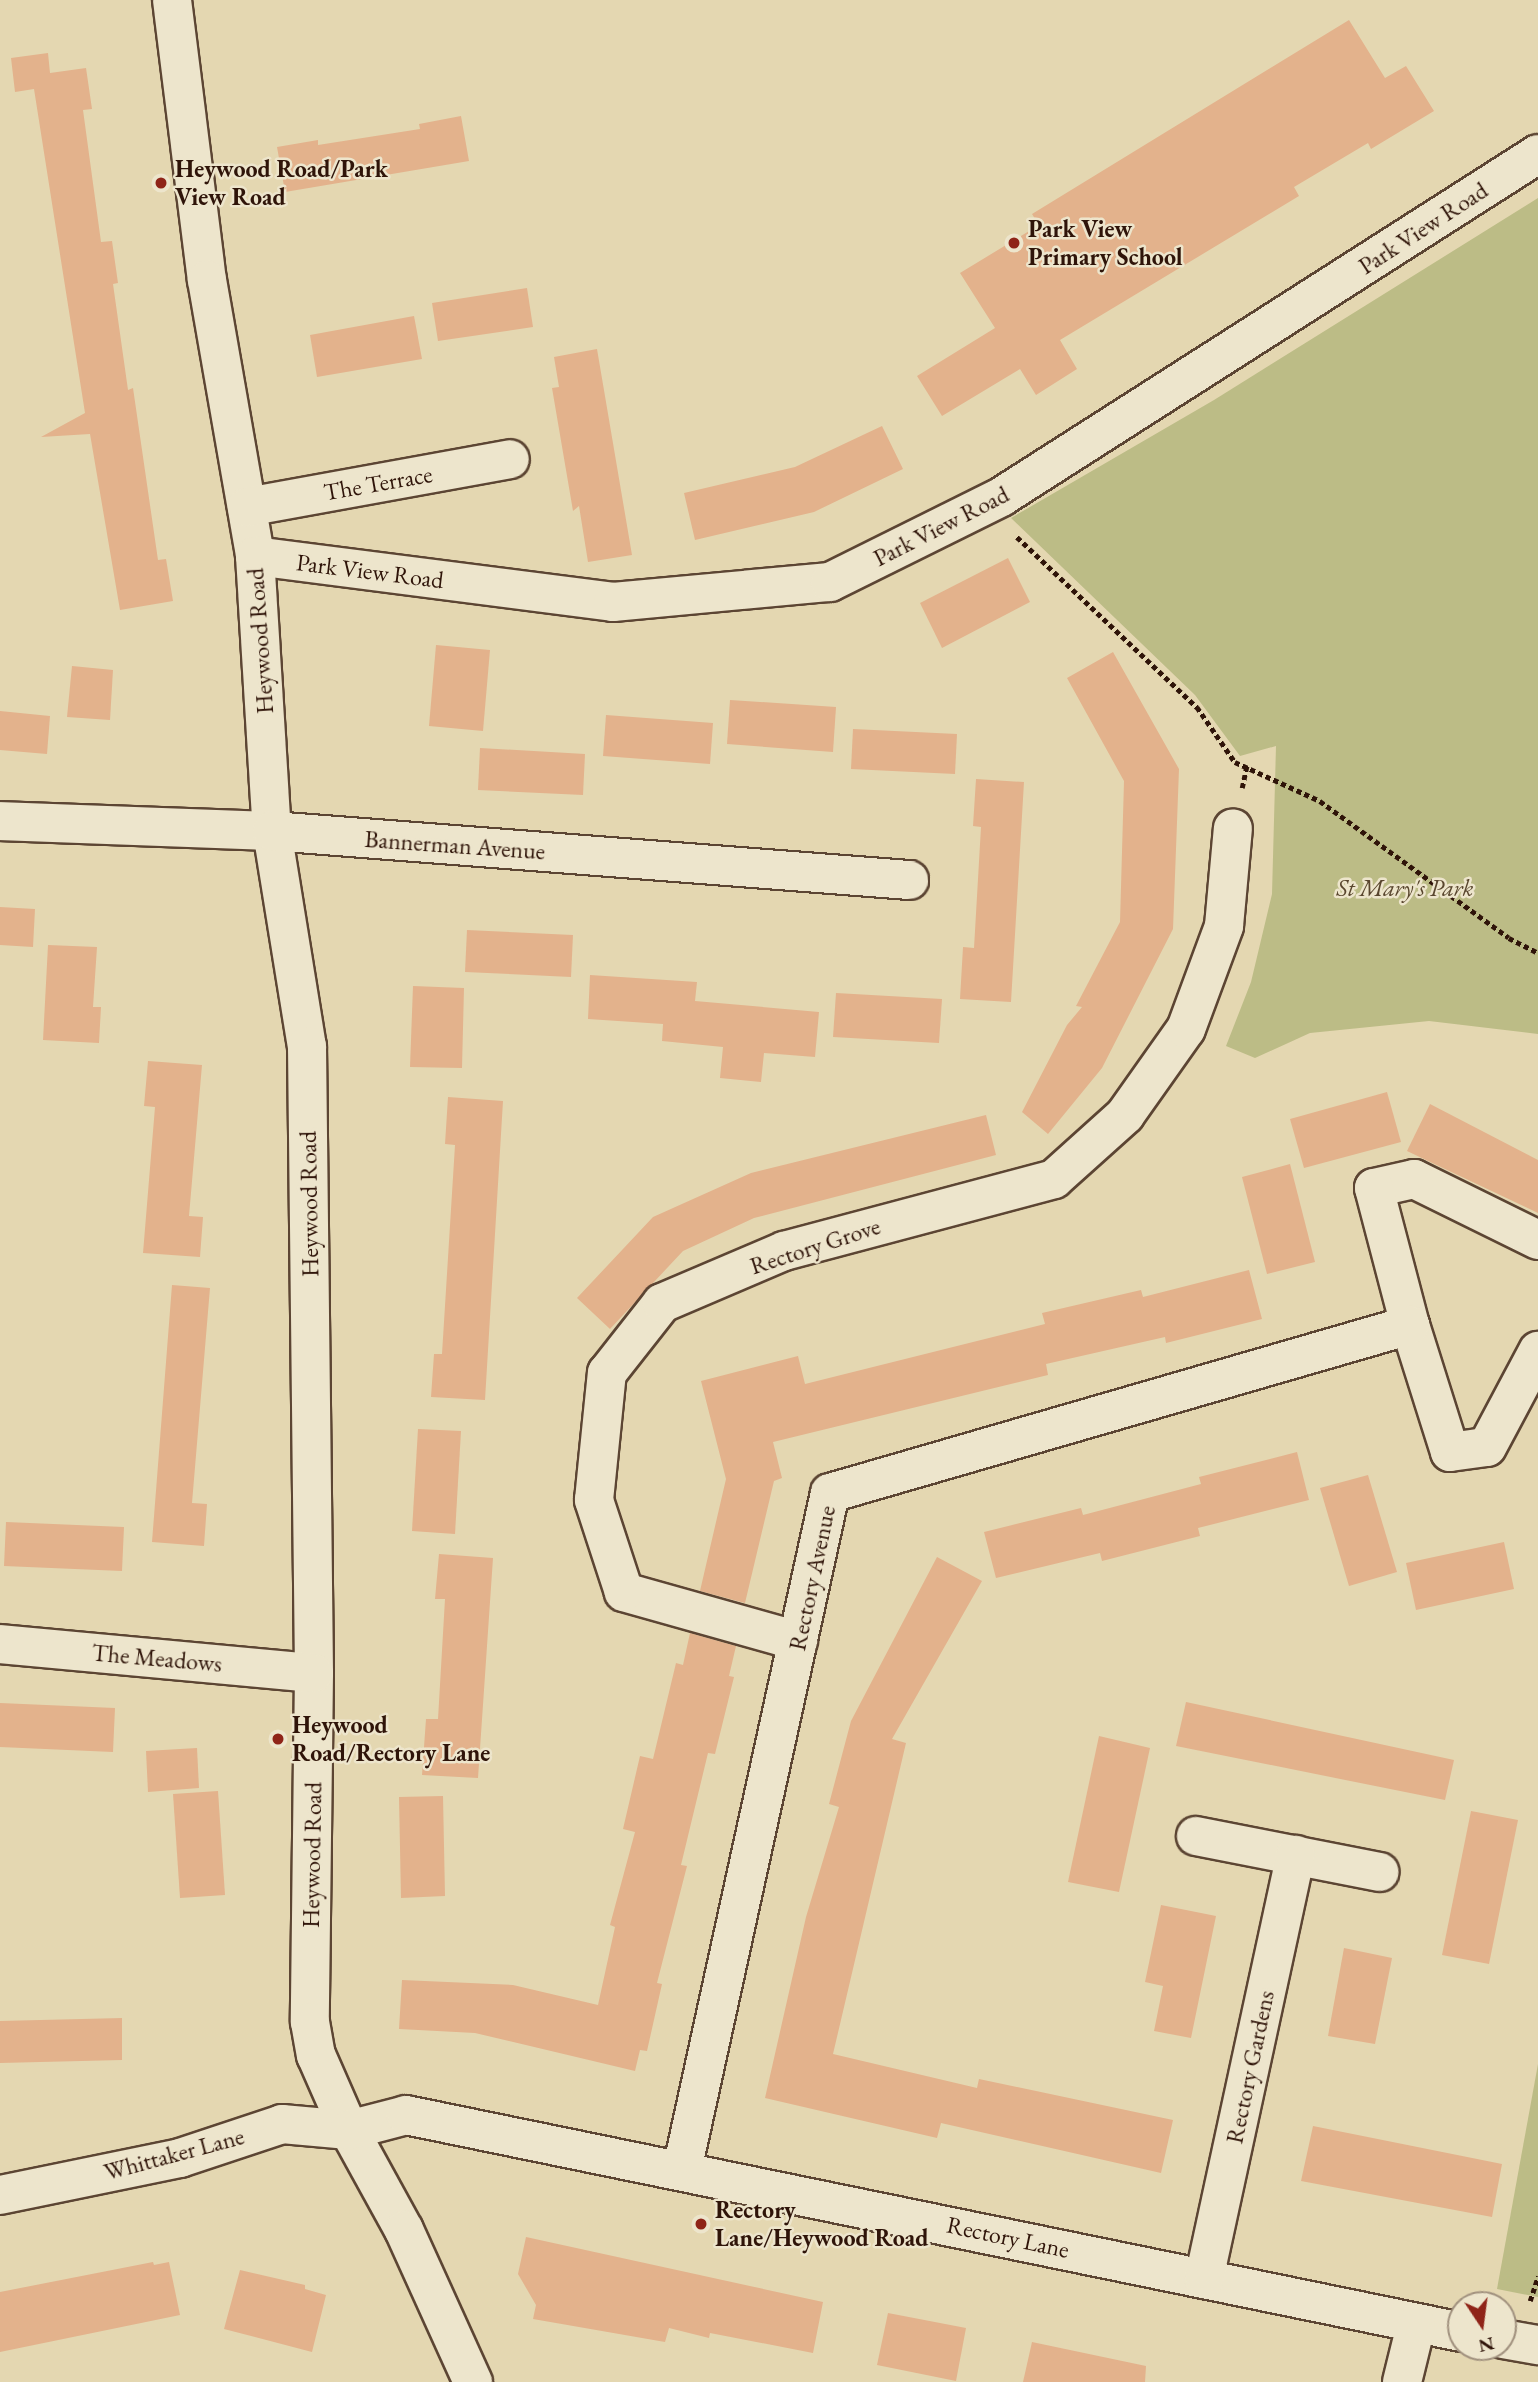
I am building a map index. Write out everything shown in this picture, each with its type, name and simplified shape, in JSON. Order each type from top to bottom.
[{"type":"street","name":"Heywood Road","points":[[172,0],[207,280],[255,556],[272,831],[307,1046],[314,1673],[310,2022],[316,2055],[349,2130],[404,2230],[473,2382]]},
{"type":"street","name":"Park View Road","points":[[255,556],[613,602],[830,582],[987,505],[1538,154]]},
{"type":"street","name":"The Terrace","points":[[247,507],[510,459]]},
{"type":"street","name":"Bannerman Avenue","points":[[0,821],[272,831],[909,880]]},
{"type":"street","name":"Rectory Grove","points":[[798,1641],[624,1592],[594,1500],[607,1373],[662,1303],[784,1251],[1054,1179],[1125,1115],[1186,1029],[1224,926],[1233,828]]},
{"type":"street","points":[[1538,1240],[1414,1179],[1374,1188],[1410,1325],[1450,1452],[1488,1447],[1538,1351]]},
{"type":"street","name":"Rectory Avenue","points":[[682,2170],[830,1493],[1410,1325]]},
{"type":"street","name":"The Meadows","points":[[0,1644],[314,1673]]},
{"type":"street","points":[[1196,1836],[1380,1872]]},
{"type":"street","name":"Rectory Gardens","points":[[1204,2279],[1296,1855]]},
{"type":"street","name":"Rectory Lane","points":[[349,2130],[406,2115],[1447,2330]]},
{"type":"street","name":"Whittaker Lane","points":[[0,2195],[180,2158],[282,2124],[349,2130]]},
{"type":"street","points":[[1402,2382],[1416,2325]]},
{"type":"street","points":[[1517,2341],[1538,2345]]},
{"type":"path","points":[[987,505],[1197,707],[1236,762],[1247,765],[1294,792],[1320,801],[1508,938],[1538,953]]},
{"type":"green space","name":"St Mary's Park","points":[[1538,198],[1538,1034],[1429,1021],[1310,1033],[1255,1058],[1226,1046],[1251,982],[1272,894],[1276,746],[1240,756],[1195,695],[1011,518],[1214,400]]},
{"type":"green space","points":[[1538,2064],[1538,2297],[1497,2289]]},
{"type":"building","points":[[1349,20],[1385,78],[1406,66],[1434,111],[1371,149],[1368,143],[1294,187],[1299,196],[1060,340],[1077,369],[1036,395],[1020,369],[942,416],[917,376],[995,328],[960,273],[1039,225],[1032,214]]},
{"type":"building","points":[[48,53],[50,73],[86,68],[92,109],[83,110],[101,242],[112,241],[118,283],[113,284],[128,390],[133,388],[158,560],[166,559],[173,601],[120,610],[90,434],[41,437],[85,413],[34,89],[15,92],[11,58]]},
{"type":"building","points":[[461,116],[469,161],[285,192],[277,147],[318,140],[318,145],[420,129],[419,124]]},
{"type":"building","points":[[527,288],[533,327],[438,341],[432,303]]},
{"type":"building","points":[[414,316],[422,359],[317,377],[310,335]]},
{"type":"building","points":[[597,349],[632,555],[588,562],[579,506],[573,511],[552,388],[559,387],[554,357]]},
{"type":"building","points":[[882,426],[903,469],[814,512],[695,540],[684,493],[795,467]]},
{"type":"building","points":[[1008,558],[1030,602],[942,648],[920,603]]},
{"type":"building","points":[[436,645],[490,650],[483,731],[429,726]]},
{"type":"building","points":[[1113,652],[1179,769],[1173,929],[1102,1068],[1048,1134],[1022,1112],[1067,1025],[1082,1007],[1076,1006],[1120,922],[1124,781],[1067,678]]},
{"type":"building","points":[[72,666],[113,670],[110,720],[67,717]]},
{"type":"building","points":[[730,700],[836,707],[833,752],[727,744]]},
{"type":"building","points":[[0,711],[50,716],[47,754],[0,750]]},
{"type":"building","points":[[606,715],[713,723],[710,764],[603,756]]},
{"type":"building","points":[[853,729],[957,734],[955,774],[851,769]]},
{"type":"building","points":[[480,748],[585,754],[583,795],[478,790]]},
{"type":"building","points":[[976,779],[1024,782],[1011,1002],[960,999],[963,947],[974,948],[981,827],[973,826]]},
{"type":"building","points":[[0,907],[35,909],[33,947],[0,945]]},
{"type":"building","points":[[467,930],[573,935],[571,977],[465,972]]},
{"type":"building","points":[[48,945],[97,947],[93,1007],[101,1007],[99,1043],[43,1040]]},
{"type":"building","points":[[590,975],[697,982],[695,1001],[819,1012],[815,1057],[764,1053],[761,1082],[720,1078],[723,1047],[662,1041],[663,1024],[588,1019]]},
{"type":"building","points":[[413,986],[464,988],[462,1068],[410,1067]]},
{"type":"building","points":[[836,993],[942,999],[939,1043],[833,1037]]},
{"type":"building","points":[[148,1061],[202,1065],[189,1216],[203,1217],[200,1257],[143,1253],[155,1107],[144,1106]]},
{"type":"building","points":[[1387,1092],[1401,1142],[1304,1168],[1290,1119]]},
{"type":"building","points":[[448,1097],[503,1101],[485,1400],[431,1397],[434,1354],[442,1354],[455,1145],[445,1144]]},
{"type":"building","points":[[1430,1104],[1538,1160],[1538,1213],[1407,1151]]},
{"type":"building","points":[[986,1115],[996,1155],[754,1218],[683,1251],[610,1329],[577,1298],[653,1217],[751,1173]]},
{"type":"building","points":[[1290,1164],[1315,1262],[1267,1274],[1242,1177]]},
{"type":"building","points":[[1249,1270],[1262,1319],[1166,1343],[1165,1337],[1046,1364],[1048,1375],[773,1442],[782,1478],[774,1481],[745,1603],[700,1591],[726,1479],[701,1381],[798,1356],[805,1384],[1045,1324],[1042,1313],[1141,1290],[1143,1297]]},
{"type":"building","points":[[172,1285],[210,1288],[192,1503],[207,1504],[204,1546],[152,1542]]},
{"type":"building","points":[[418,1429],[461,1431],[455,1534],[412,1531]]},
{"type":"building","points":[[1297,1452],[1309,1500],[1198,1528],[1200,1536],[1102,1561],[1100,1553],[996,1578],[984,1532],[1081,1508],[1083,1515],[1201,1484],[1199,1477]]},
{"type":"building","points":[[1368,1475],[1397,1572],[1349,1586],[1320,1488]]},
{"type":"building","points":[[6,1522],[124,1527],[122,1571],[4,1566]]},
{"type":"building","points":[[1504,1542],[1514,1589],[1416,1610],[1406,1563]]},
{"type":"building","points":[[439,1554],[493,1558],[478,1778],[422,1775],[426,1719],[438,1719],[445,1599],[435,1599]]},
{"type":"building","points":[[937,1557],[982,1581],[892,1739],[906,1743],[833,2054],[977,2088],[979,2079],[1173,2120],[1161,2173],[941,2123],[937,2138],[765,2098],[806,1917],[839,1807],[829,1804],[851,1721]]},
{"type":"building","points":[[690,1633],[736,1646],[729,1676],[734,1677],[715,1754],[708,1753],[681,1865],[687,1866],[657,1983],[662,1984],[647,2051],[640,2050],[635,2071],[475,2033],[399,2029],[402,1980],[513,1985],[598,2005],[615,1927],[610,1925],[635,1832],[623,1829],[640,1756],[653,1759],[676,1663],[683,1665]]},
{"type":"building","points":[[1186,1702],[1454,1760],[1445,1800],[1176,1746]]},
{"type":"building","points":[[0,1703],[115,1708],[113,1752],[0,1747]]},
{"type":"building","points":[[1099,1736],[1150,1748],[1119,1892],[1068,1882]]},
{"type":"building","points":[[197,1748],[199,1788],[148,1792],[146,1751]]},
{"type":"building","points":[[218,1791],[225,1895],[180,1898],[173,1794]]},
{"type":"building","points":[[443,1796],[445,1896],[401,1898],[399,1797]]},
{"type":"building","points":[[1471,1811],[1518,1820],[1489,1964],[1442,1955]]},
{"type":"building","points":[[1161,1905],[1216,1916],[1191,2038],[1154,2031],[1163,1986],[1145,1982]]},
{"type":"building","points":[[1344,1948],[1392,1958],[1375,2044],[1328,2036]]},
{"type":"building","points":[[122,2018],[122,2060],[0,2063],[0,2021]]},
{"type":"building","points":[[1313,2126],[1502,2164],[1492,2217],[1301,2181]]},
{"type":"building","points":[[526,2237],[823,2302],[813,2353],[710,2333],[709,2338],[669,2328],[665,2342],[533,2319],[536,2305],[518,2274]]},
{"type":"building","points":[[153,2262],[154,2265],[169,2262],[180,2315],[0,2352],[0,2292]]},
{"type":"building","points":[[240,2270],[305,2285],[305,2289],[326,2295],[312,2352],[224,2329]]},
{"type":"building","points":[[888,2313],[966,2328],[956,2381],[877,2365]]},
{"type":"building","points":[[1032,2342],[1146,2366],[1145,2382],[1023,2382]]},
{"type":"place","name":"Heywood Road/Park View Road","points":[[161,183]]},
{"type":"place","name":"Park View Primary School","points":[[1014,243]]},
{"type":"place","name":"Heywood Road/Rectory Lane","points":[[278,1739]]},
{"type":"place","name":"Rectory Lane/Heywood Road","points":[[701,2224]]}]
